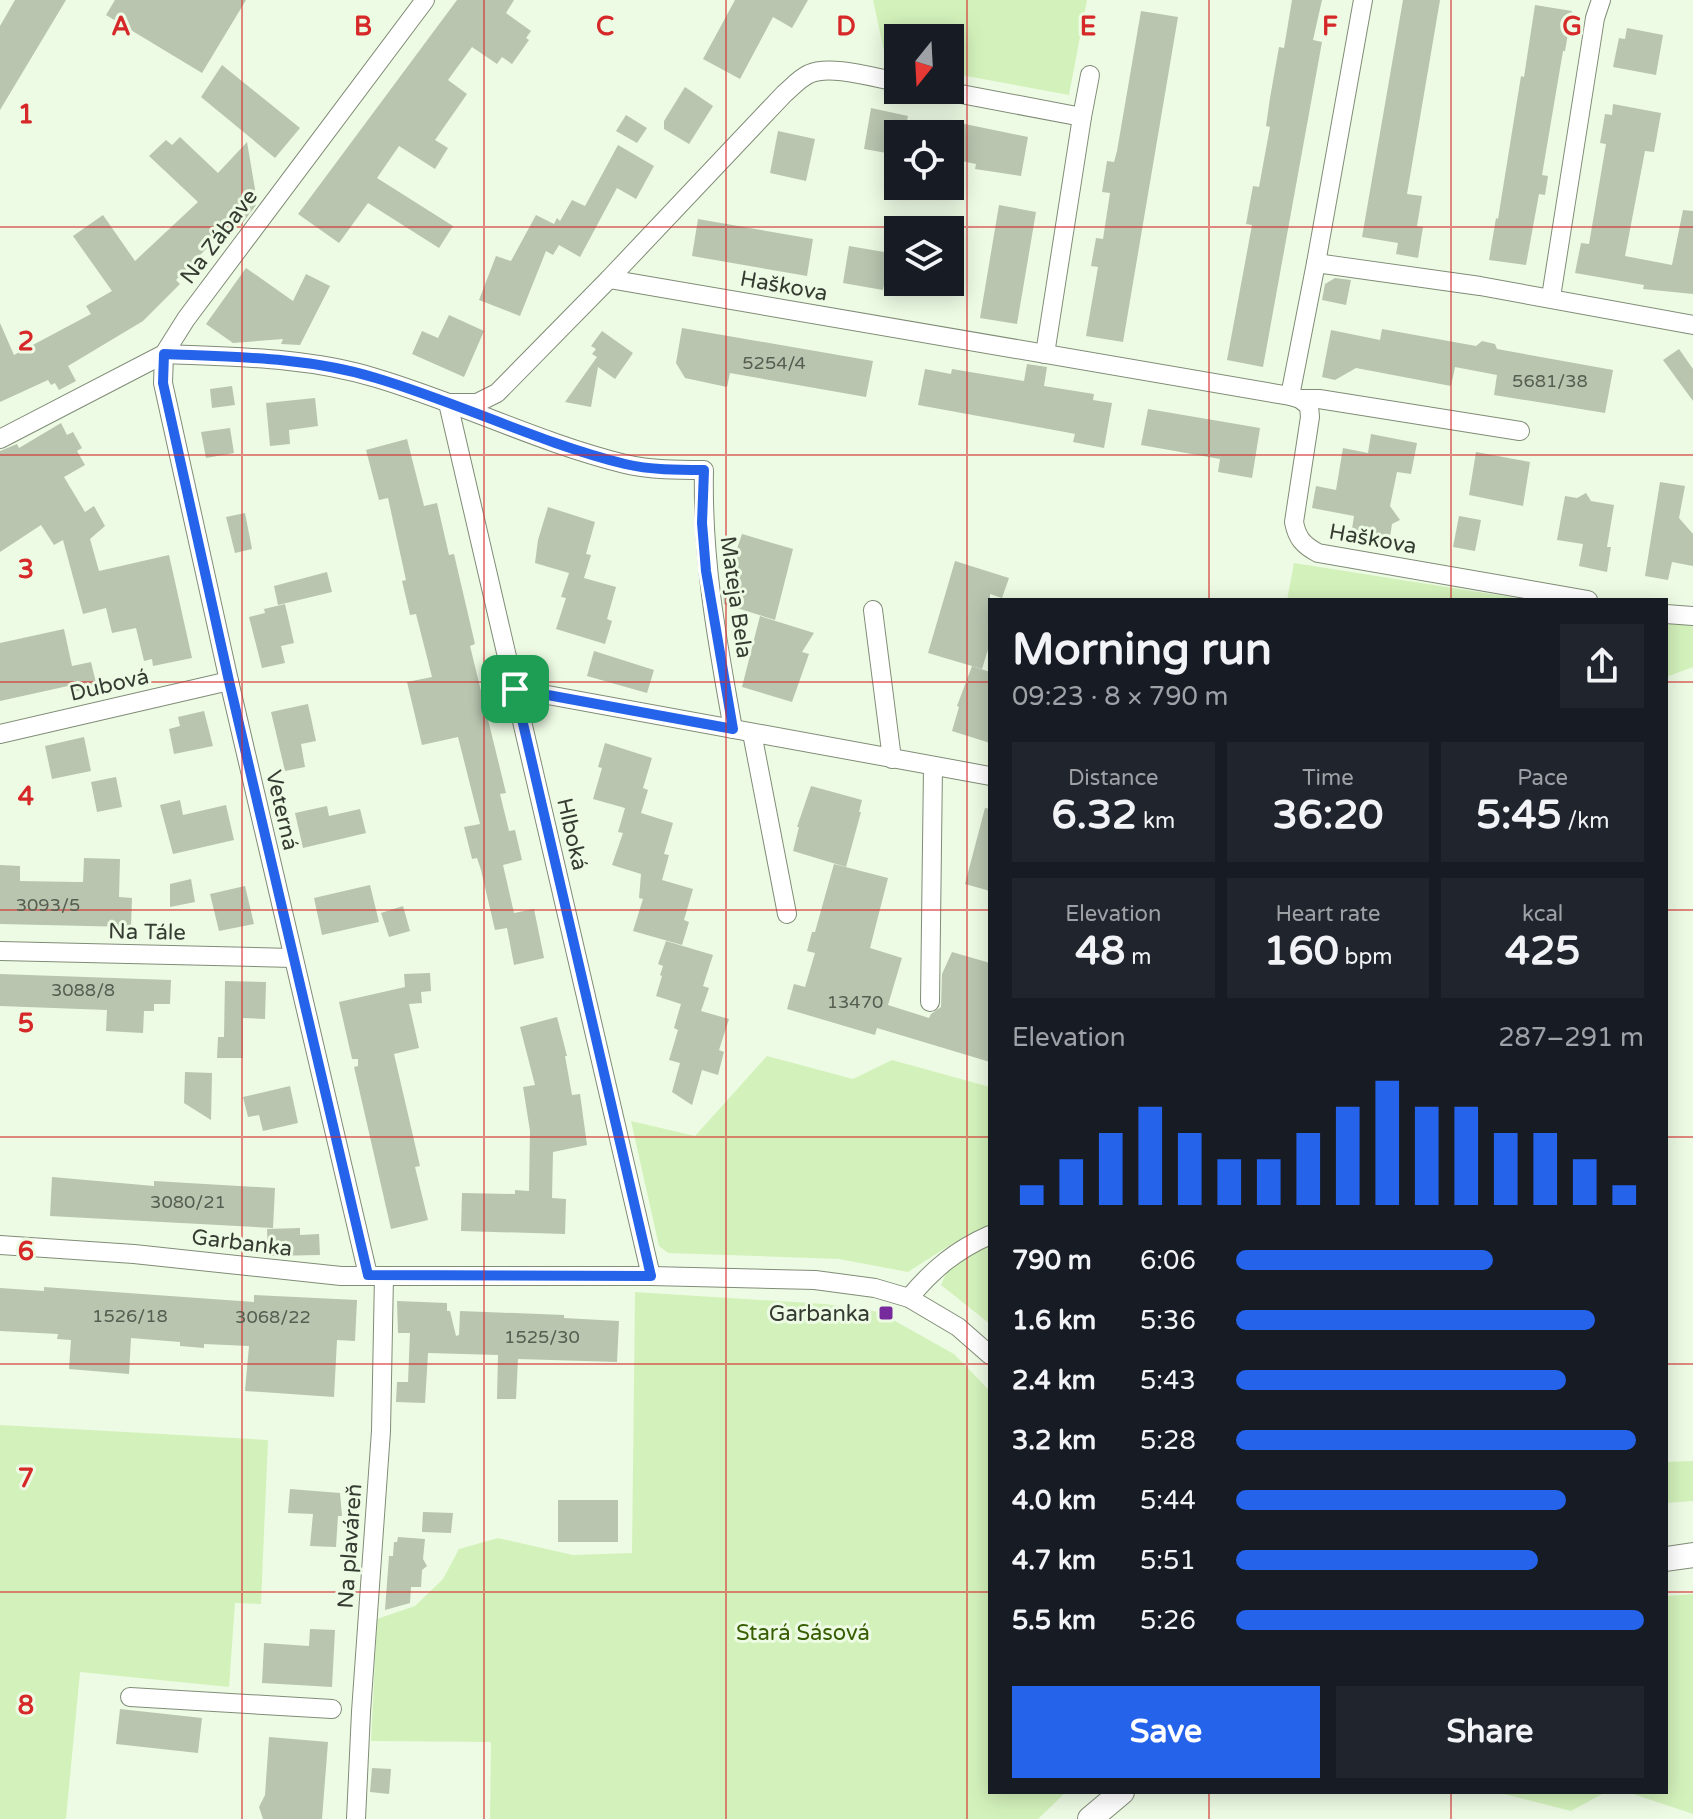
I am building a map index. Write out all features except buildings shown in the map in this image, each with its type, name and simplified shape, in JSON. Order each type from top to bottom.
[{"type":"street","name":"Na Zábave","points":[[164,354],[186,319],[425,0]]},
{"type":"street","name":"Haškova","points":[[1295,397],[1363,0]]},
{"type":"street","points":[[1551,297],[1595,18],[1601,0]]},
{"type":"street","points":[[0,439],[164,354],[320,365],[375,377],[448,403],[477,403],[497,393],[784,94],[811,73],[825,70],[884,79]]},
{"type":"street","points":[[1045,354],[1090,75]]},
{"type":"street","points":[[964,95],[1082,117]]},
{"type":"street","points":[[1316,263],[1551,297],[1693,325]]},
{"type":"street","name":"Haškova","points":[[609,279],[1295,397],[1520,431]]},
{"type":"street","name":"Veterná","points":[[164,354],[163,383],[229,681],[293,958],[376,1276]]},
{"type":"street","name":"Haškova","points":[[1295,397],[1309,406],[1310,417],[1294,522],[1296,535],[1305,546],[1318,553],[1577,598]]},
{"type":"street","name":"Mateja Bela","points":[[448,403],[627,464],[704,470],[702,523],[706,571],[733,729]]},
{"type":"street","name":"Hlboká","points":[[448,403],[651,1276]]},
{"type":"street","points":[[873,610],[892,759]]},
{"type":"street","points":[[1668,614],[1693,616]]},
{"type":"street","name":"Dubová","points":[[0,734],[229,681]]},
{"type":"street","points":[[515,689],[988,776]]},
{"type":"street","points":[[752,733],[787,914]]},
{"type":"street","points":[[930,1002],[933,767]]},
{"type":"street","name":"Na Tále","points":[[0,951],[293,958]]},
{"type":"street","points":[[909,1298],[930,1273],[956,1251],[988,1236]]},
{"type":"street","name":"Garbanka","points":[[0,1245],[134,1254],[301,1273],[815,1280],[875,1288],[909,1298],[958,1327],[988,1353]]},
{"type":"street","name":"Na plaváreň","points":[[356,1819],[381,1431],[376,1276]]},
{"type":"street","points":[[1668,1559],[1693,1555]]},
{"type":"street","points":[[130,1697],[332,1709]]},
{"type":"street","points":[[1090,1819],[1120,1794]]},
{"type":"green space","points":[[873,0],[1087,0],[1069,95],[964,76],[964,24],[884,24],[884,51]]},
{"type":"green space","points":[[1294,563],[1516,598],[1287,598]]},
{"type":"green space","points":[[1668,622],[1693,626],[1693,667],[1668,676]]},
{"type":"green space","points":[[767,1056],[853,1079],[892,1060],[988,1086],[988,1226],[950,1245],[908,1272],[839,1259],[668,1253],[659,1246],[631,1121],[695,1136]]},
{"type":"green space","points":[[988,1245],[988,1322],[941,1285],[949,1270],[967,1255]]},
{"type":"green space","name":"Stará Sásová","points":[[635,1292],[825,1304],[879,1312],[954,1354],[988,1389],[988,1794],[1064,1794],[1038,1819],[490,1819],[491,1742],[371,1741],[377,1619],[415,1606],[443,1579],[459,1549],[498,1538],[573,1555],[632,1553]]},
{"type":"green space","points":[[0,1425],[268,1440],[261,1604],[235,1603],[229,1687],[80,1672],[66,1819],[0,1819]]},
{"type":"green space","points":[[1693,1461],[1693,1501],[1668,1503],[1668,1462]]},
{"type":"green space","points":[[1693,1594],[1693,1814],[1633,1794],[1668,1794],[1668,1596]]},
{"type":"green space","points":[[1504,1794],[1602,1794],[1571,1811]]},
{"type":"place","name":"Garbanka","points":[[886,1313]]},
{"type":"route","points":[[164,354],[320,365],[375,377],[570,447],[627,464],[704,470],[702,523],[706,571],[733,729],[515,689],[651,1276],[368,1275],[229,681],[163,383],[164,354]]}]
